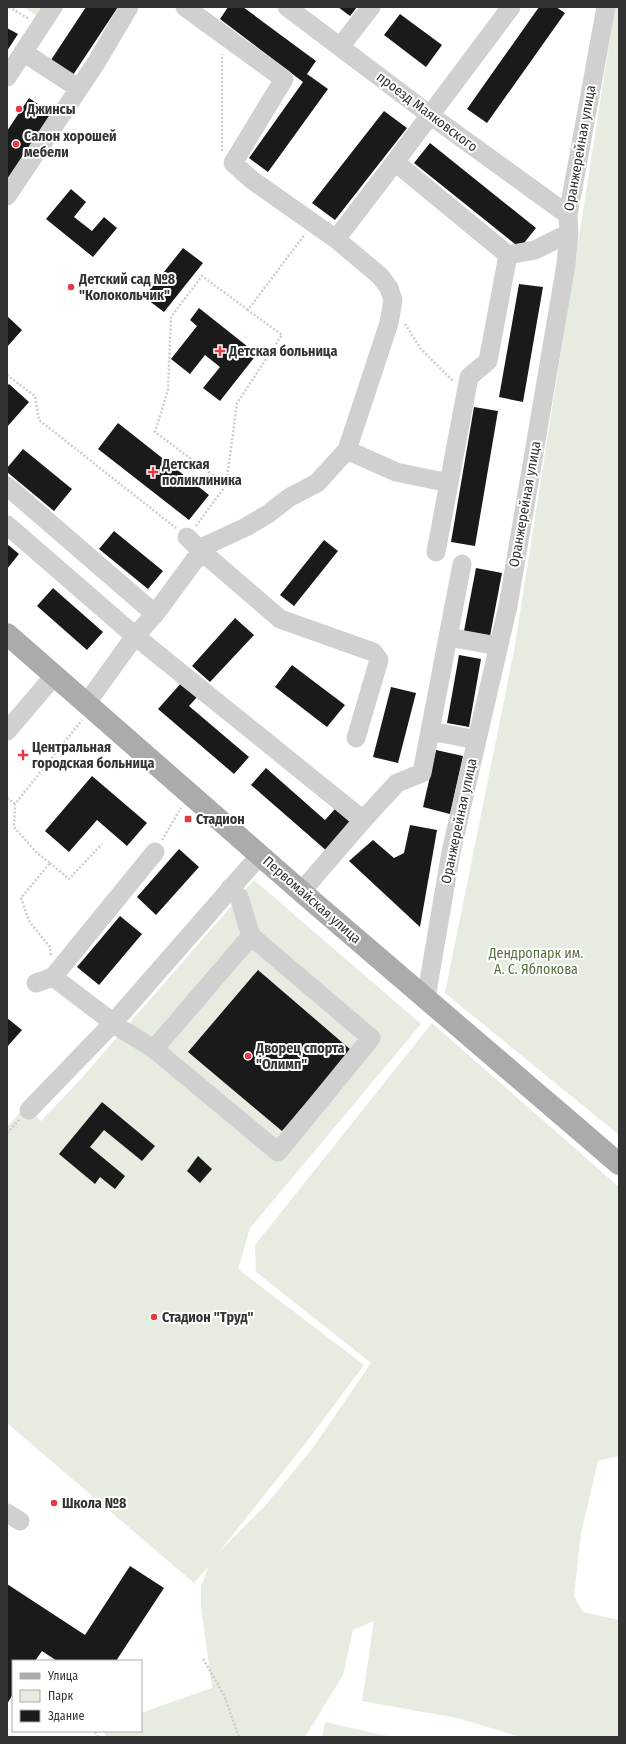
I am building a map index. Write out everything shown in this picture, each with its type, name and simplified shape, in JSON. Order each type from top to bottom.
[{"type":"main road","name":"Первомайская улица","points":[[7,634],[54,676],[84,712],[183,789],[619,1164]]},
{"type":"street","points":[[7,78],[53,7]]},
{"type":"street","points":[[7,196],[96,63],[129,7]]},
{"type":"street","points":[[185,7],[284,79],[232,163],[252,180],[336,239],[380,276],[389,288],[394,300],[389,323],[347,450],[317,482],[290,497],[268,514],[246,527],[204,546],[194,544]]},
{"type":"street","name":"проезд Маяковского","points":[[287,7],[430,115],[568,224]]},
{"type":"street","points":[[340,47],[371,7]]},
{"type":"street","points":[[336,239],[511,7]]},
{"type":"street","name":"Оранжерейная улица","points":[[426,998],[451,852],[510,590],[566,264],[568,224],[606,7]]},
{"type":"street","points":[[23,52],[78,88]]},
{"type":"street","points":[[395,162],[508,255],[535,250],[568,224]]},
{"type":"street","points":[[436,552],[469,377],[488,361],[508,255]]},
{"type":"street","points":[[347,450],[396,472],[449,483]]},
{"type":"street","points":[[7,486],[155,614]]},
{"type":"street","points":[[7,525],[135,636],[363,820]]},
{"type":"street","points":[[84,712],[135,636],[155,614],[194,544]]},
{"type":"street","points":[[194,544],[280,619],[373,652],[379,660],[356,738]]},
{"type":"street","points":[[301,892],[397,783],[422,773],[462,564]]},
{"type":"street","points":[[448,637],[498,646]]},
{"type":"street","points":[[7,731],[54,676]]},
{"type":"street","points":[[430,732],[477,740]]},
{"type":"street","points":[[155,852],[44,980],[154,1049],[278,1152],[371,1038],[251,936],[239,897],[230,888]]},
{"type":"street","points":[[29,1110],[113,1022],[260,855]]},
{"type":"street","points":[[154,1049],[251,936]]},
{"type":"path","points":[[9,7],[33,21]]},
{"type":"path","points":[[248,310],[307,232]]},
{"type":"path","points":[[7,375],[35,396],[40,420],[194,544],[226,484],[237,403],[282,335],[202,276],[171,317],[168,390],[156,432],[226,484]]},
{"type":"path","points":[[84,712],[15,804],[14,827],[37,853],[69,879],[102,844]]},
{"type":"path","points":[[155,852],[182,806],[183,789]]},
{"type":"path","points":[[7,798],[15,804]]},
{"type":"path","points":[[44,980],[50,947],[29,921],[21,898],[50,863]]},
{"type":"path","points":[[203,1659],[224,1695],[239,1737]]},
{"type":"path","points":[[95,1732],[98,1737]]},
{"type":"green space","points":[[24,7],[43,7],[37,16]]},
{"type":"green space","name":"Дендропарк им. А. С. Яблокова","points":[[615,7],[619,7],[619,1135],[445,993],[514,651]]},
{"type":"green space","points":[[254,880],[421,1024],[250,1228],[238,1269],[364,1365],[305,1444],[219,1552],[265,1506],[312,1449],[371,1363],[256,1272],[255,1245],[432,1023],[619,1187],[619,1456],[598,1461],[581,1533],[574,1596],[583,1612],[619,1620],[619,1737],[521,1737],[457,1718],[362,1701],[374,1621],[353,1630],[343,1675],[305,1737],[107,1737],[104,1732],[142,1732],[142,1713],[212,1688],[201,1607],[201,1586],[209,1566],[194,1583],[7,1423],[7,1127],[25,1107],[41,1121],[79,1081]]},
{"type":"green space","points":[[325,1722],[392,1737],[322,1737]]},
{"type":"building","points":[[86,7],[118,7],[71,78],[49,63]]},
{"type":"building","points":[[228,7],[243,7],[316,61],[307,74],[328,89],[268,172],[249,158],[303,82],[220,19]]},
{"type":"building","points":[[338,7],[357,7],[350,16]]},
{"type":"building","points":[[539,7],[556,7],[565,13],[487,123],[467,109]]},
{"type":"building","points":[[400,14],[442,45],[426,67],[384,35]]},
{"type":"building","points":[[7,28],[18,34],[7,51]]},
{"type":"building","points":[[29,98],[51,113],[7,180],[7,131]]},
{"type":"building","points":[[384,111],[407,128],[335,220],[312,203]]},
{"type":"building","points":[[430,143],[536,228],[520,248],[414,163]]},
{"type":"building","points":[[71,189],[86,202],[74,217],[92,231],[104,217],[117,228],[93,257],[46,219]]},
{"type":"building","points":[[183,248],[203,263],[164,312],[144,297]]},
{"type":"building","points":[[519,284],[543,287],[523,402],[499,397]]},
{"type":"building","points":[[199,308],[257,354],[220,401],[203,388],[220,367],[205,355],[190,374],[171,359],[197,326],[190,320]]},
{"type":"building","points":[[7,316],[22,330],[7,347]]},
{"type":"building","points":[[9,384],[29,402],[7,427],[7,386]]},
{"type":"building","points":[[474,407],[498,411],[475,546],[451,542]]},
{"type":"building","name":"Детская поликлиника","points":[[118,423],[209,495],[189,520],[98,449]]},
{"type":"building","points":[[23,449],[72,489],[54,511],[7,472],[7,468]]},
{"type":"building","points":[[114,531],[163,571],[148,589],[99,549]]},
{"type":"building","points":[[324,540],[338,551],[294,606],[280,595]]},
{"type":"building","points":[[7,544],[19,554],[7,569]]},
{"type":"building","points":[[476,568],[502,573],[490,636],[464,631]]},
{"type":"building","points":[[53,588],[103,632],[87,650],[37,606]]},
{"type":"building","points":[[235,618],[254,635],[210,682],[192,666]]},
{"type":"building","points":[[459,655],[481,659],[469,727],[447,723]]},
{"type":"building","points":[[292,665],[345,705],[327,727],[275,687]]},
{"type":"building","points":[[182,682],[198,696],[189,706],[249,757],[234,774],[158,709]]},
{"type":"building","points":[[391,687],[416,693],[398,763],[373,757]]},
{"type":"building","points":[[436,750],[463,756],[450,814],[423,807]]},
{"type":"building","points":[[266,768],[325,820],[335,809],[352,824],[328,852],[251,785]]},
{"type":"building","points":[[92,776],[147,823],[127,846],[97,820],[69,852],[45,831]]},
{"type":"building","points":[[410,825],[437,830],[420,927],[349,861],[373,840],[394,858],[404,853]]},
{"type":"building","points":[[179,849],[199,867],[156,915],[137,897]]},
{"type":"building","points":[[120,916],[142,934],[99,985],[77,967]]},
{"type":"building","points":[[258,970],[351,1050],[282,1131],[188,1052]]},
{"type":"building","points":[[7,1018],[22,1030],[7,1047]]},
{"type":"building","points":[[102,1102],[155,1146],[142,1161],[104,1130],[90,1147],[125,1176],[115,1189],[100,1177],[95,1184],[59,1154]]},
{"type":"building","points":[[198,1156],[212,1169],[200,1183],[187,1171]]},
{"type":"building","points":[[130,1566],[164,1588],[117,1660],[56,1660],[42,1651],[36,1660],[12,1660],[12,1696],[7,1704],[7,1584],[85,1635]]},
{"type":"place","name":"Джинсы","points":[[19,109]]},
{"type":"place","name":"Салон хорошей мебели","points":[[16,144]]},
{"type":"place","name":"Детский сад №8 \"Колокольчик\"","points":[[71,287]]},
{"type":"place","name":"Детская больница","points":[[220,351]]},
{"type":"place","name":"Детская поликлиника","points":[[153,472]]},
{"type":"place","name":"Центральная городская больница","points":[[23,755]]},
{"type":"place","name":"Стадион","points":[[188,819]]},
{"type":"place","name":"Дворец спорта \"Олимп\"","points":[[248,1056]]},
{"type":"place","name":"Стадион \"Труд\"","points":[[154,1317]]},
{"type":"place","name":"Школа №8","points":[[54,1503]]}]
